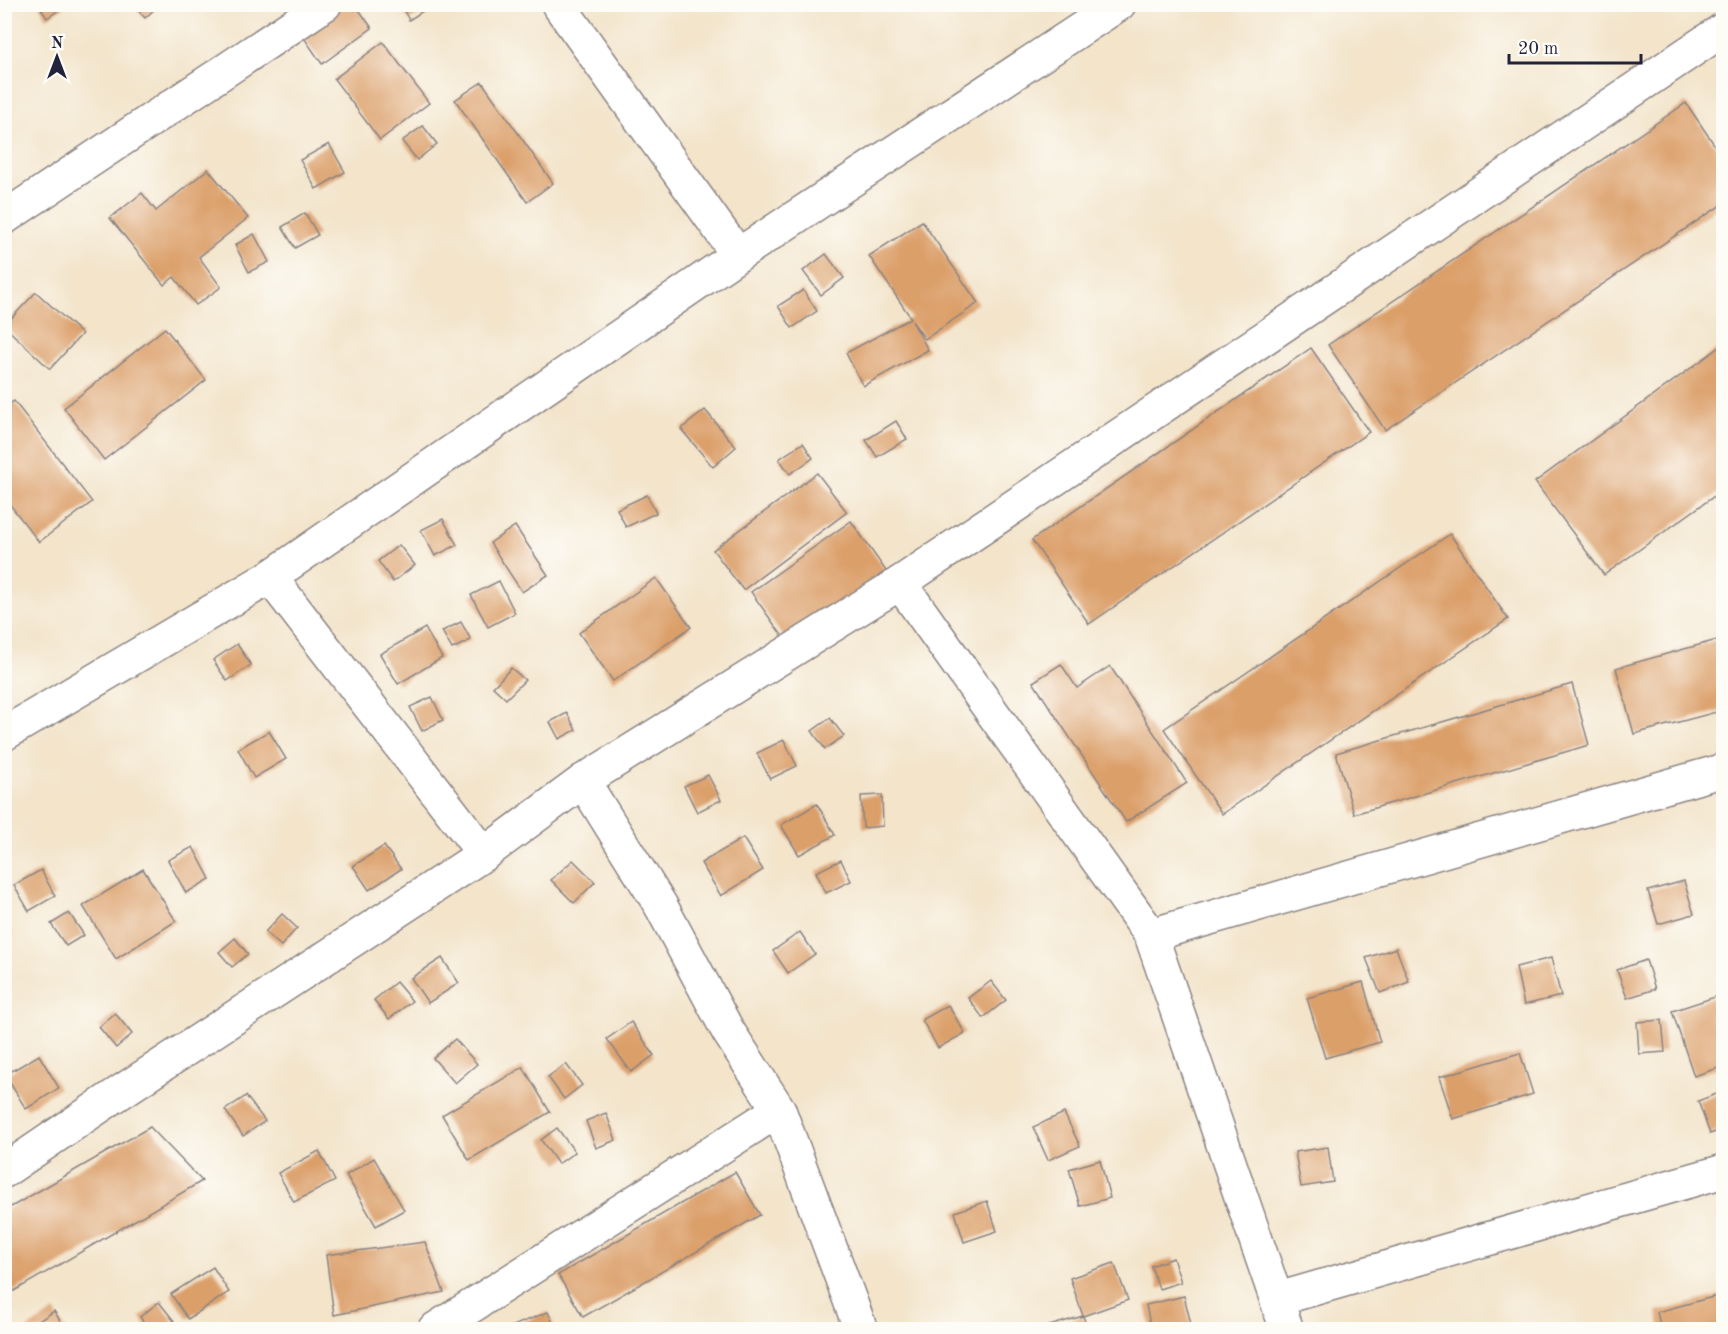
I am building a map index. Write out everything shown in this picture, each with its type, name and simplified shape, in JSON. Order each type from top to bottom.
[{"type":"street","points":[[4,218],[326,4]]},
{"type":"street","points":[[558,4],[738,255]]},
{"type":"street","points":[[4,734],[270,577],[738,255],[1119,4]]},
{"type":"street","points":[[4,1171],[119,1092],[484,854],[583,781],[900,583],[1724,29]]},
{"type":"street","points":[[270,577],[484,854]]},
{"type":"street","points":[[900,583],[1151,935],[1282,1314],[1724,1171]]},
{"type":"street","points":[[1151,935],[1724,770]]},
{"type":"street","points":[[583,781],[661,906],[728,1030],[778,1110],[861,1329]]},
{"type":"street","points":[[434,1329],[469,1320],[778,1110]]},
{"type":"building","points":[[38,4],[68,4],[47,18]]},
{"type":"building","points":[[132,4],[160,4],[145,18]]},
{"type":"building","points":[[338,4],[355,4],[372,28],[322,64],[300,32]]},
{"type":"building","points":[[400,4],[434,4],[409,20]]},
{"type":"building","points":[[383,42],[429,103],[380,140],[334,79]]},
{"type":"building","points":[[482,82],[553,183],[527,202],[455,100]]},
{"type":"building","points":[[4,100],[12,113],[4,117]]},
{"type":"building","points":[[1686,103],[1724,159],[1724,203],[1385,430],[1328,345]]},
{"type":"building","points":[[423,126],[437,144],[417,160],[402,141]]},
{"type":"building","points":[[329,144],[345,172],[316,189],[300,160]]},
{"type":"building","points":[[208,169],[248,218],[199,257],[221,287],[196,305],[174,277],[164,285],[110,218],[142,193],[156,211]]},
{"type":"building","points":[[305,213],[318,235],[295,248],[282,227]]},
{"type":"building","points":[[922,221],[978,303],[925,339],[912,321],[928,350],[863,386],[846,353],[911,318],[869,256]]},
{"type":"building","points":[[254,234],[269,262],[249,272],[235,245]]},
{"type":"building","points":[[826,254],[844,278],[821,295],[803,271]]},
{"type":"building","points":[[803,290],[817,311],[792,328],[778,306]]},
{"type":"building","points":[[36,292],[82,334],[50,369],[4,326]]},
{"type":"building","points":[[165,328],[206,380],[104,460],[64,408]]},
{"type":"building","points":[[1724,344],[1724,489],[1604,575],[1535,482]]},
{"type":"building","points":[[1311,348],[1369,432],[1089,624],[1032,540]]},
{"type":"building","points":[[14,401],[92,502],[39,542],[4,497],[4,408]]},
{"type":"building","points":[[705,410],[736,447],[713,467],[681,429]]},
{"type":"building","points":[[896,421],[907,439],[877,457],[866,440]]},
{"type":"building","points":[[803,443],[813,458],[790,474],[779,459]]},
{"type":"building","points":[[817,473],[847,512],[743,590],[713,550]]},
{"type":"building","points":[[647,495],[656,513],[626,527],[617,509]]},
{"type":"building","points":[[443,519],[457,545],[435,556],[421,530]]},
{"type":"building","points":[[851,521],[886,571],[786,641],[751,592]]},
{"type":"building","points":[[515,526],[548,575],[522,592],[490,543]]},
{"type":"building","points":[[1450,534],[1508,619],[1222,814],[1164,729]]},
{"type":"building","points":[[399,545],[415,565],[393,582],[378,561]]},
{"type":"building","points":[[656,578],[691,627],[613,681],[579,633]]},
{"type":"building","points":[[499,581],[515,613],[488,627],[471,595]]},
{"type":"building","points":[[461,622],[471,640],[452,649],[442,631]]},
{"type":"building","points":[[425,628],[442,658],[398,684],[380,654]]},
{"type":"building","points":[[1724,638],[1724,710],[1634,734],[1616,668]]},
{"type":"building","points":[[237,644],[251,665],[227,681],[213,660]]},
{"type":"building","points":[[1061,664],[1077,688],[1110,666],[1187,783],[1126,822],[1033,682]]},
{"type":"building","points":[[511,668],[525,680],[506,699],[493,687]]},
{"type":"building","points":[[1572,684],[1589,745],[1354,814],[1336,753]]},
{"type":"building","points":[[432,697],[443,720],[422,731],[410,707]]},
{"type":"building","points":[[567,713],[576,730],[559,739],[550,722]]},
{"type":"building","points":[[830,718],[844,736],[825,749],[812,731]]},
{"type":"building","points":[[269,731],[286,759],[254,778],[238,749]]},
{"type":"building","points":[[784,740],[797,766],[770,779],[757,753]]},
{"type":"building","points":[[708,775],[721,800],[697,812],[684,786]]},
{"type":"building","points":[[882,795],[883,826],[863,828],[861,796]]},
{"type":"building","points":[[817,804],[835,835],[799,855],[781,825]]},
{"type":"building","points":[[743,838],[763,870],[721,896],[701,863]]},
{"type":"building","points":[[384,846],[401,869],[369,890],[353,866]]},
{"type":"building","points":[[193,847],[210,879],[186,893],[168,860]]},
{"type":"building","points":[[573,860],[595,882],[574,903],[551,880]]},
{"type":"building","points":[[841,860],[851,881],[826,893],[816,872]]},
{"type":"building","points":[[143,869],[176,921],[116,959],[83,906]]},
{"type":"building","points":[[41,870],[55,896],[29,911],[14,885]]},
{"type":"building","points":[[1684,881],[1694,914],[1658,924],[1648,891]]},
{"type":"building","points":[[69,913],[84,935],[66,946],[51,924]]},
{"type":"building","points":[[282,914],[297,928],[281,946],[265,932]]},
{"type":"building","points":[[800,932],[815,954],[788,973],[773,951]]},
{"type":"building","points":[[235,938],[248,954],[232,967],[219,952]]},
{"type":"building","points":[[1396,948],[1409,982],[1380,993],[1366,958]]},
{"type":"building","points":[[442,958],[459,983],[428,1003],[411,978]]},
{"type":"building","points":[[1551,958],[1561,996],[1524,1005],[1516,967]]},
{"type":"building","points":[[1646,960],[1655,989],[1627,998],[1617,970]]},
{"type":"building","points":[[991,981],[1006,1000],[983,1018],[968,998]]},
{"type":"building","points":[[396,982],[412,1001],[389,1019],[374,1000]]},
{"type":"building","points":[[1363,982],[1380,1042],[1325,1058],[1307,998]]},
{"type":"building","points":[[1724,994],[1724,1066],[1694,1076],[1672,1011]]},
{"type":"building","points":[[948,1005],[965,1033],[938,1048],[922,1020]]},
{"type":"building","points":[[115,1013],[132,1034],[116,1048],[99,1027]]},
{"type":"building","points":[[1662,1020],[1665,1052],[1639,1054],[1637,1022]]},
{"type":"building","points":[[631,1022],[654,1055],[631,1072],[607,1039]]},
{"type":"building","points":[[455,1039],[477,1064],[455,1083],[433,1058]]},
{"type":"building","points":[[1520,1053],[1533,1094],[1453,1119],[1439,1077]]},
{"type":"building","points":[[39,1055],[59,1088],[26,1109],[5,1075]]},
{"type":"building","points":[[566,1064],[582,1085],[564,1099],[548,1077]]},
{"type":"building","points":[[523,1067],[550,1112],[469,1160],[442,1115]]},
{"type":"building","points":[[1724,1091],[1724,1129],[1710,1134],[1698,1101]]},
{"type":"building","points":[[246,1096],[265,1121],[243,1136],[225,1110]]},
{"type":"building","points":[[606,1113],[616,1140],[596,1148],[586,1121]]},
{"type":"building","points":[[1064,1113],[1080,1146],[1048,1160],[1033,1127]]},
{"type":"building","points":[[150,1127],[202,1181],[4,1297],[4,1211]]},
{"type":"building","points":[[557,1128],[575,1152],[558,1164],[541,1140]]},
{"type":"building","points":[[1328,1147],[1333,1182],[1301,1187],[1295,1152]]},
{"type":"building","points":[[319,1151],[335,1181],[294,1202],[278,1173]]},
{"type":"building","points":[[374,1158],[404,1210],[376,1226],[346,1175]]},
{"type":"building","points":[[1100,1160],[1110,1198],[1080,1206],[1069,1169]]},
{"type":"building","points":[[735,1172],[760,1215],[583,1317],[558,1275]]},
{"type":"building","points":[[987,1201],[997,1231],[964,1242],[955,1212]]},
{"type":"building","points":[[425,1242],[444,1292],[334,1315],[326,1255]]},
{"type":"building","points":[[1173,1258],[1181,1282],[1159,1289],[1151,1266]]},
{"type":"building","points":[[1114,1263],[1128,1300],[1083,1316],[1070,1278]]},
{"type":"building","points":[[213,1267],[229,1292],[188,1319],[171,1294]]},
{"type":"building","points":[[1724,1294],[1724,1330],[1661,1330],[1657,1312]]},
{"type":"building","points":[[1184,1296],[1192,1328],[1151,1330],[1146,1305]]},
{"type":"building","points":[[159,1302],[174,1321],[164,1330],[149,1330],[140,1317]]},
{"type":"building","points":[[54,1311],[66,1330],[25,1330]]},
{"type":"building","points":[[548,1312],[556,1330],[505,1330],[505,1329]]},
{"type":"building","points":[[1083,1316],[1088,1330],[1039,1330],[1039,1329]]}]
